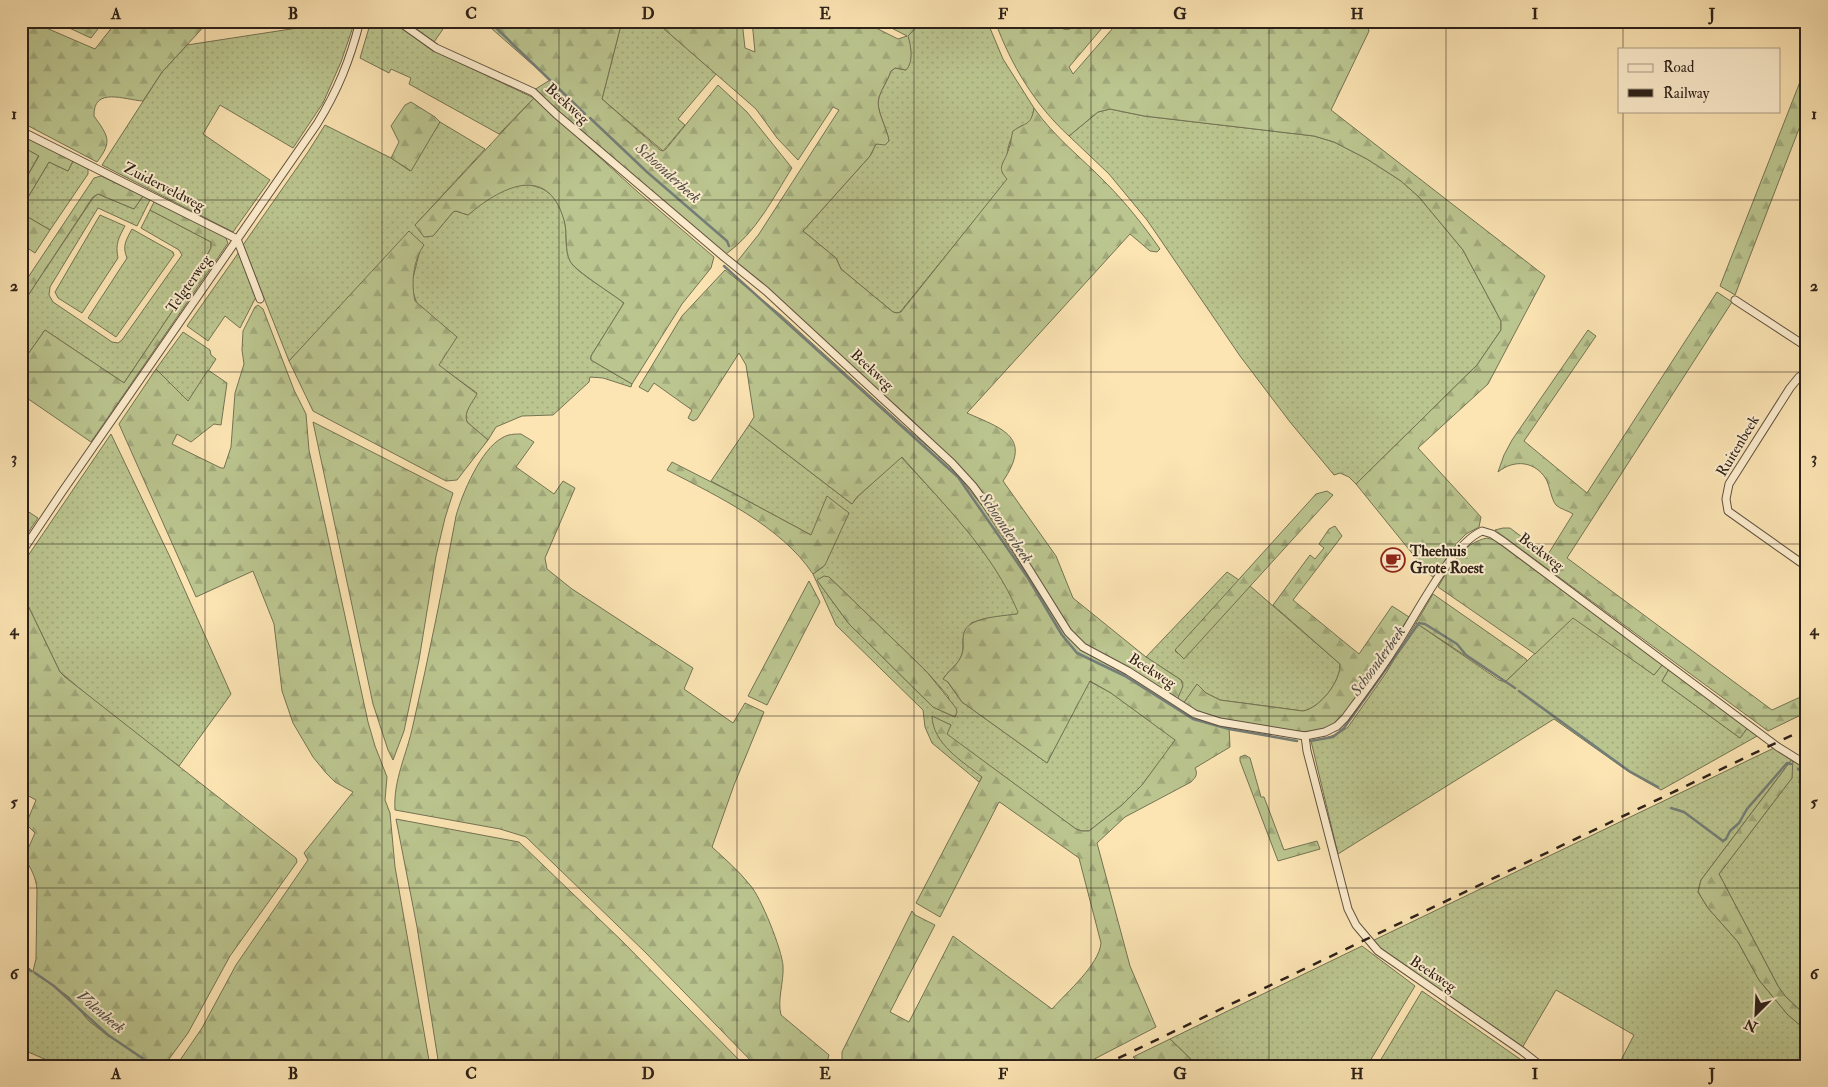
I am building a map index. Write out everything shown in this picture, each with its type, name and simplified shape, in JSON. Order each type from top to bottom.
[{"type":"street","name":"Telgterweg","points":[[21,553],[333,98],[352,54],[360,21]]},
{"type":"street","name":"Beekweg","points":[[398,21],[436,48],[533,92],[556,114],[716,251],[766,291],[962,474],[1000,523],[1068,632],[1083,647],[1128,671],[1195,714],[1220,722],[1305,736],[1325,732],[1336,726],[1345,718],[1395,649],[1432,587],[1462,545],[1473,535],[1482,531],[1492,534],[1504,542],[1778,747],[1807,765]]},
{"type":"street","points":[[1800,21],[1807,22]]},
{"type":"street","name":"Zuiderveldweg","points":[[21,131],[237,239]]},
{"type":"street","points":[[237,239],[260,299]]},
{"type":"street","points":[[1735,300],[1807,347]]},
{"type":"street","name":"Ruitenbeek","points":[[1807,372],[1795,382],[1780,404],[1729,484],[1726,499],[1728,511],[1807,567]]},
{"type":"street","name":"Beekweg","points":[[1305,736],[1307,751],[1348,909],[1356,925],[1378,951],[1522,1051],[1536,1062],[1537,1066]]},
{"type":"green space","points":[[21,21],[30,21],[95,49],[117,21],[209,21],[162,72],[143,101],[111,97],[99,101],[95,107],[94,116],[103,129],[107,143],[97,162],[21,122]]},
{"type":"green space","points":[[54,21],[104,21],[91,38]]},
{"type":"green space","points":[[343,21],[355,21],[341,62],[323,103],[293,148],[220,105],[203,134],[270,180],[233,232],[102,165],[162,72],[187,45]]},
{"type":"green space","points":[[371,21],[393,21],[441,54],[534,98],[499,134],[409,84],[411,78],[391,69],[389,73],[360,58]]},
{"type":"green space","points":[[404,21],[434,21],[443,29],[434,42]]},
{"type":"green space","points":[[483,21],[622,21],[602,99],[660,150],[666,149],[718,85],[747,112],[792,168],[755,225],[737,246],[726,254],[534,90],[550,80]]},
{"type":"green space","points":[[622,21],[655,21],[716,74],[678,119],[685,125],[663,151],[602,99]]},
{"type":"green space","points":[[655,21],[742,21],[745,48],[755,52],[752,21],[862,21],[898,39],[907,36],[878,21],[923,21],[908,36],[911,54],[909,67],[906,70],[895,68],[891,71],[879,97],[880,113],[889,141],[885,145],[876,144],[870,156],[803,231],[836,258],[841,269],[893,312],[901,312],[1007,179],[1001,168],[1013,131],[1029,121],[1034,108],[1059,138],[1097,174],[1141,223],[1160,249],[1157,252],[1150,251],[1130,234],[967,413],[992,424],[1010,437],[1014,444],[1015,454],[1012,466],[1003,481],[1056,556],[1073,598],[1146,657],[1181,680],[1183,686],[1177,700],[1085,645],[1070,630],[1002,522],[970,477],[911,419],[736,263],[759,234],[839,110],[833,107],[798,160],[777,138],[756,109]]},
{"type":"green space","points":[[923,21],[987,21],[1003,59],[1034,108],[1030,122],[1022,125],[1011,139],[1007,152],[1008,179],[900,312],[897,313],[893,312],[841,269],[836,258],[803,231],[870,156],[876,144],[889,141],[880,113],[879,97],[891,71],[895,68],[906,70],[911,53],[907,36]]},
{"type":"green space","points":[[995,21],[1053,21],[1066,30],[1072,28],[1079,21],[1108,21],[1069,67],[1073,74],[1119,21],[1366,21],[1369,31],[1331,110],[1545,276],[1488,384],[1418,448],[1481,517],[1479,527],[1466,534],[1457,543],[1434,578],[1356,484],[1477,365],[1501,330],[1501,321],[1463,250],[1419,197],[1401,181],[1367,159],[1334,142],[1314,136],[1144,116],[1110,109],[1098,112],[1069,136],[1045,111],[1025,83],[1016,69]]},
{"type":"green space","points":[[1807,64],[1807,108],[1735,295],[1720,286]]},
{"type":"green space","points":[[534,98],[639,193],[714,257],[711,268],[682,304],[632,384],[591,360],[591,356],[624,303],[586,276],[570,261],[567,251],[564,220],[556,202],[546,191],[535,186],[508,189],[494,196],[468,215],[456,211],[453,212],[433,236],[424,237],[415,225]]},
{"type":"green space","points":[[411,102],[440,122],[411,171],[391,158],[399,142],[391,126],[405,105]]},
{"type":"green space","points":[[1110,109],[1144,116],[1314,136],[1334,142],[1367,159],[1401,181],[1419,197],[1463,250],[1501,321],[1501,330],[1477,365],[1356,484],[1349,477],[1340,473],[1334,475],[1290,422],[1240,356],[1147,220],[1109,174],[1069,136],[1098,112]]},
{"type":"green space","points":[[440,122],[485,149],[415,225],[433,236],[453,212],[456,211],[468,215],[498,192],[523,185],[534,186],[544,190],[553,197],[560,208],[565,223],[569,260],[575,268],[624,303],[591,356],[591,360],[632,384],[631,387],[603,378],[590,377],[589,382],[553,415],[522,416],[496,427],[488,440],[467,422],[466,418],[469,407],[477,393],[438,365],[413,292],[412,282],[420,250],[410,232],[289,361],[243,245],[325,125],[391,158],[410,171]]},
{"type":"green space","points":[[21,134],[73,161],[68,171],[49,162],[21,209],[21,187],[39,156],[21,146]]},
{"type":"green space","points":[[21,146],[39,155],[21,187]]},
{"type":"green space","points":[[73,161],[88,169],[88,174],[50,230],[21,213],[21,209],[49,162],[68,171]]},
{"type":"green space","points":[[101,176],[143,196],[134,209],[98,194],[93,197],[21,306],[21,288],[94,178]]},
{"type":"green space","points":[[98,194],[134,209],[143,196],[150,200],[137,226],[98,208],[50,287],[49,295],[53,302],[112,342],[118,343],[122,340],[182,255],[179,250],[141,228],[150,210],[211,242],[211,248],[192,282],[124,383],[45,330],[21,364],[21,306],[93,198]]},
{"type":"green space","points":[[154,202],[225,236],[228,243],[91,442],[21,394],[21,364],[45,330],[124,383],[192,282],[211,248],[211,242],[150,210]]},
{"type":"green space","points":[[21,213],[50,230],[35,253],[21,244]]},
{"type":"green space","points":[[100,215],[125,226],[118,241],[118,258],[82,313],[58,298],[55,292]]},
{"type":"green space","points":[[132,229],[173,252],[174,255],[116,337],[88,318],[127,258],[125,243]]},
{"type":"green space","points":[[409,231],[424,245],[415,265],[413,287],[415,301],[457,337],[439,365],[477,394],[467,411],[466,418],[467,422],[488,440],[457,480],[446,481],[313,411],[289,361]]},
{"type":"green space","points":[[239,252],[256,297],[240,328],[225,316],[208,341],[187,326]]},
{"type":"green space","points":[[725,270],[781,315],[906,428],[950,465],[983,507],[1065,633],[1193,716],[1229,727],[1230,747],[1195,768],[1196,775],[1191,782],[1125,817],[1097,843],[1130,966],[1156,1027],[1081,1066],[842,1066],[842,1052],[912,911],[915,915],[935,925],[890,1012],[909,1022],[953,936],[1052,1009],[1089,969],[1099,951],[1101,943],[1079,858],[999,802],[940,917],[916,903],[982,777],[943,743],[937,735],[932,716],[951,725],[947,734],[1076,829],[1082,831],[1089,831],[1122,805],[1142,785],[1175,740],[1111,693],[1090,681],[1047,763],[962,702],[948,682],[943,679],[961,658],[964,633],[969,626],[981,620],[1017,614],[1018,612],[995,569],[981,549],[951,511],[902,457],[857,497],[852,504],[749,425],[754,417],[746,365],[739,353],[697,419],[693,421],[688,418],[692,410],[654,383],[648,392],[639,387],[682,316]]},
{"type":"green space","points":[[1717,292],[1732,302],[1567,558],[1772,710],[1807,694],[1807,712],[1768,731],[1495,530],[1510,528],[1547,556],[1573,514],[1556,505],[1546,479],[1536,468],[1530,465],[1517,464],[1498,472],[1512,440],[1588,330],[1596,336],[1524,441],[1587,493]]},
{"type":"green space","points":[[258,305],[263,309],[294,390],[306,414],[309,450],[368,722],[387,777],[385,800],[390,813],[395,867],[430,1066],[176,1066],[202,1028],[236,965],[308,860],[304,853],[353,792],[335,782],[326,773],[313,757],[293,723],[282,691],[274,624],[253,571],[196,597],[119,424],[156,369],[188,401],[208,370],[227,383],[221,425],[214,424],[191,442],[177,434],[172,444],[224,468],[231,447],[235,393],[244,364],[242,350],[243,331],[255,307]]},
{"type":"green space","points":[[183,332],[210,350],[211,355],[216,359],[188,402],[156,369]]},
{"type":"green space","points":[[313,422],[453,493],[436,556],[419,660],[404,731],[393,760],[373,704]]},
{"type":"green space","points":[[749,425],[852,504],[857,497],[901,457],[951,511],[981,549],[1008,590],[1019,612],[1017,614],[983,619],[971,623],[963,639],[963,652],[959,661],[944,677],[962,702],[1047,763],[1089,681],[1111,693],[1176,740],[1142,785],[1122,805],[1089,831],[1082,831],[1076,829],[946,734],[951,725],[932,717],[945,745],[982,777],[979,782],[932,743],[925,727],[923,710],[836,625],[813,574],[823,567],[811,535],[711,481]],"holes":[[[829,577],[927,672],[948,696],[955,717],[933,707],[849,624],[819,583]]]},
{"type":"green space","points":[[111,434],[170,557],[231,694],[179,766],[116,719],[60,672],[21,591],[21,566]]},
{"type":"green space","points":[[512,434],[521,434],[534,442],[516,467],[554,494],[563,481],[575,488],[545,558],[547,569],[572,589],[693,668],[684,689],[733,723],[745,703],[764,712],[734,785],[712,847],[746,880],[760,900],[782,958],[781,1015],[829,1055],[826,1066],[756,1066],[645,952],[526,837],[500,829],[395,810],[398,778],[419,699],[459,507],[473,473],[487,452],[504,437]]},
{"type":"green space","points":[[672,462],[811,535],[827,496],[849,513],[825,565],[813,574],[784,541],[766,527],[727,502],[667,470]]},
{"type":"green space","points":[[1327,491],[1333,495],[1184,659],[1175,650],[1316,494]]},
{"type":"green space","points":[[21,507],[38,518],[21,543]]},
{"type":"green space","points":[[1335,526],[1342,536],[1293,600],[1359,654],[1392,606],[1409,617],[1344,716],[1322,729],[1305,732],[1289,731],[1229,721],[1183,704],[1197,684],[1206,693],[1220,700],[1303,711],[1316,705],[1328,693],[1337,678],[1340,664],[1273,605],[1310,555],[1315,559],[1324,548],[1319,544],[1329,529]]},
{"type":"green space","points":[[1487,538],[1494,540],[1663,664],[1654,675],[1573,618],[1535,654],[1438,587],[1452,564],[1464,550],[1470,545]]},
{"type":"green space","points":[[1227,572],[1239,580],[1175,651],[1184,658],[1250,586],[1340,664],[1333,686],[1310,709],[1303,711],[1220,700],[1206,693],[1197,685],[1183,704],[1177,700],[1183,683],[1181,680],[1146,657]]},
{"type":"green space","points":[[824,576],[829,577],[927,672],[956,708],[955,717],[933,707],[849,624],[817,580]]},
{"type":"green space","points":[[809,581],[820,602],[767,705],[748,696]]},
{"type":"green space","points":[[21,591],[60,672],[65,677],[296,858],[297,862],[230,956],[188,1033],[164,1066],[154,1066],[107,1035],[89,1021],[69,997],[33,971],[36,959],[37,890],[33,873],[24,858],[35,833],[26,824],[36,800],[21,792]]},
{"type":"green space","points":[[1433,594],[1527,661],[1505,682],[1416,623]]},
{"type":"green space","points":[[1573,617],[1654,675],[1663,664],[1669,669],[1662,681],[1740,738],[1748,727],[1759,735],[1661,790],[1629,772],[1554,719],[1338,854],[1311,741],[1335,735],[1348,727],[1386,673],[1416,623],[1499,680],[1505,682]]},
{"type":"green space","points":[[1669,669],[1748,727],[1740,738],[1662,681]]},
{"type":"green space","points":[[1776,747],[1801,763],[1799,783],[1807,787],[1807,1017],[1785,996],[1778,986],[1719,874],[1792,778],[1792,759],[1701,880],[1698,892],[1708,908],[1738,942],[1759,980],[1788,1015],[1807,1031],[1807,1066],[1618,1066],[1634,1035],[1556,990],[1522,1048],[1370,942]]},
{"type":"green space","points":[[1245,755],[1250,758],[1261,797],[1264,797],[1284,850],[1317,841],[1320,849],[1278,861],[1240,761],[1240,757]]},
{"type":"green space","points":[[1793,758],[1792,778],[1719,874],[1778,986],[1785,996],[1807,1017],[1807,1031],[1788,1015],[1759,980],[1738,942],[1708,908],[1698,892],[1701,880]]},
{"type":"green space","points":[[396,819],[519,842],[622,941],[745,1066],[439,1066],[417,927]]},
{"type":"green space","points":[[1362,946],[1415,986],[1367,1066],[1198,1066],[1170,1039]]},
{"type":"green space","points":[[21,963],[60,990],[89,1021],[154,1066],[61,1066],[21,1049]]},
{"type":"green space","points":[[1422,991],[1530,1066],[1377,1066]]},
{"type":"green space","points":[[1170,1039],[1198,1066],[1143,1066],[1133,1057]]},
{"type":"waterway","name":"Schoonderbeek","points":[[489,21],[585,114]]},
{"type":"waterway","name":"Schoonderbeek","points":[[590,118],[647,172],[727,241],[729,246]]},
{"type":"waterway","name":"Schoonderbeek","points":[[724,266],[958,477],[1028,578],[1062,635],[1077,653],[1125,676],[1193,719],[1229,729],[1297,741]]},
{"type":"waterway","name":"Schoonderbeek","points":[[1310,741],[1333,737],[1344,728],[1419,623],[1425,624],[1457,644],[1466,655],[1515,688]]},
{"type":"waterway","name":"Schoonderbeek","points":[[1519,691],[1629,771],[1658,787]]},
{"type":"waterway","name":"Schoonderbeek","points":[[1671,808],[1684,812],[1723,841],[1739,823],[1747,809],[1787,763],[1791,764]]},
{"type":"waterway","name":"Schoonderbeek","points":[[1798,769],[1807,776]]},
{"type":"waterway","name":"Volenbeek","points":[[21,963],[31,971]]},
{"type":"waterway","name":"Volenbeek","points":[[35,973],[54,986],[108,1035],[154,1066]]},
{"type":"railway","points":[[1102,1066],[1807,728]]},
{"type":"place","name":"Theehuis Grote Roest","points":[[1393,560]]}]
